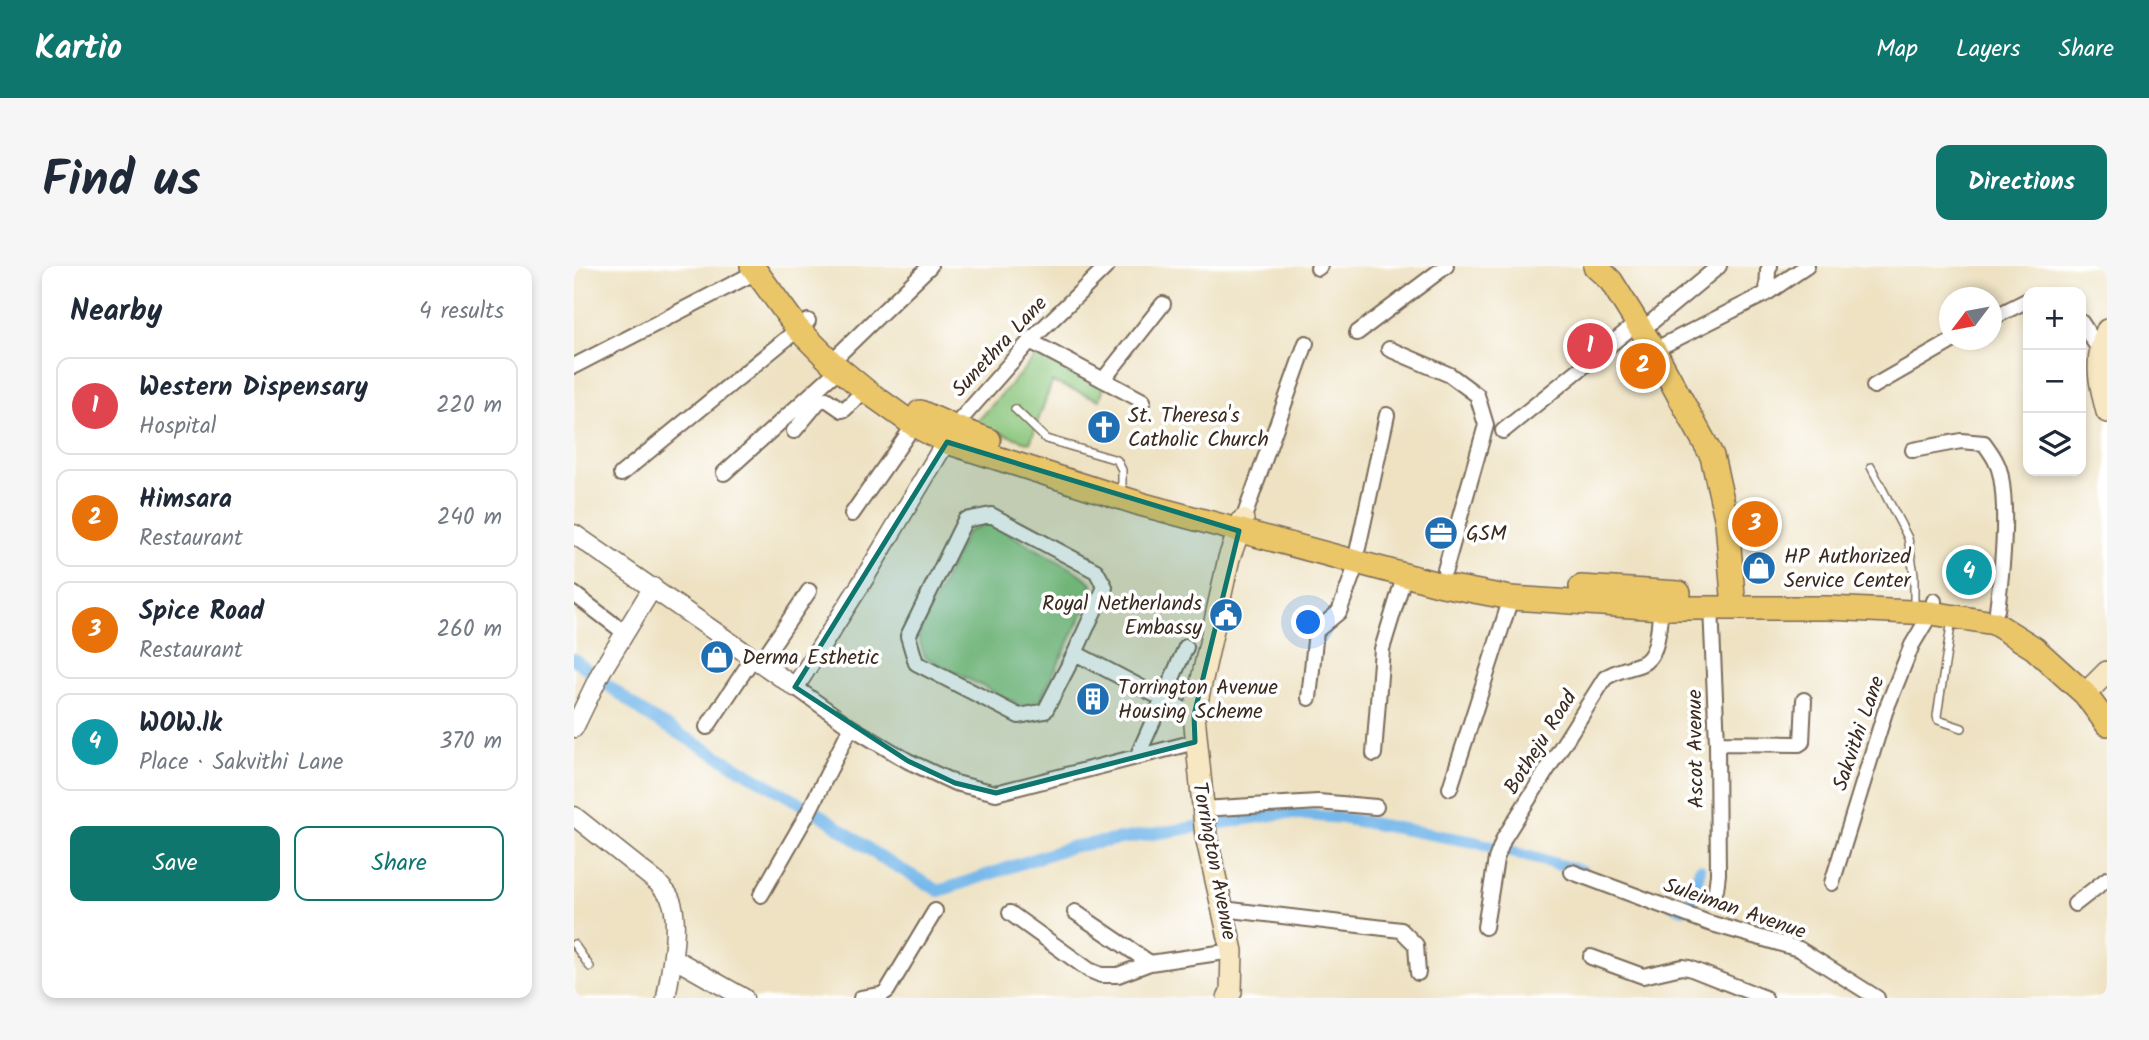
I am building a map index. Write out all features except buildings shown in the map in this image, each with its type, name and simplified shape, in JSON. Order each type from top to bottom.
[{"type":"main road","points":[[1595,266],[1611,281],[1654,350],[1712,456],[1727,522],[1726,603]]},
{"type":"main road","points":[[758,268],[803,325],[836,361],[865,390],[914,425],[1122,486],[1241,525],[1357,556],[1442,585],[1511,598],[1661,608],[1726,603]]},
{"type":"main road","points":[[2103,340],[2099,380],[2107,412]]},
{"type":"main road","points":[[836,361],[873,381],[950,435],[1144,505],[1241,525]]},
{"type":"main road","name":"Torrington Avenue","points":[[1228,998],[1231,992],[1232,951],[1206,836],[1194,715],[1229,558],[1241,525]]},
{"type":"main road","points":[[1357,556],[1513,584],[1726,603],[1828,608],[1965,604],[1997,610],[2043,638],[2101,698]]},
{"type":"main road","points":[[1933,607],[1994,623],[2101,698]]},
{"type":"street","points":[[724,473],[930,266]]},
{"type":"street","name":"Sunethra Lane","points":[[950,435],[1030,341],[1107,266]]},
{"type":"street","points":[[1357,332],[1446,266]]},
{"type":"street","points":[[1503,431],[1719,266]]},
{"type":"street","points":[[1767,293],[1770,266]]},
{"type":"street","points":[[1654,350],[1767,293],[1807,266]]},
{"type":"street","points":[[576,361],[758,268]]},
{"type":"street","points":[[2002,313],[2023,302]]},
{"type":"street","points":[[1103,380],[1163,304]]},
{"type":"street","points":[[621,474],[803,325]]},
{"type":"street","points":[[2086,326],[2103,340]]},
{"type":"street","points":[[1030,341],[1143,401]]},
{"type":"street","points":[[1241,525],[1306,343]]},
{"type":"street","points":[[1389,349],[1450,374],[1477,395],[1486,425],[1445,570]]},
{"type":"street","points":[[1874,386],[1939,349]]},
{"type":"street","points":[[794,430],[819,401],[826,399],[842,410],[865,390]]},
{"type":"street","points":[[1309,698],[1316,631],[1339,612],[1357,556],[1387,415]]},
{"type":"street","points":[[852,514],[914,425]]},
{"type":"street","points":[[795,687],[861,584],[950,435]]},
{"type":"street","points":[[1913,450],[1961,441],[1984,443],[1994,456],[2001,477],[2003,517],[1997,610]]},
{"type":"street","points":[[991,514],[1096,571],[1105,587],[1075,653],[1045,710],[1019,716],[916,663],[908,636],[965,520],[991,514]]},
{"type":"street","points":[[574,534],[852,727],[908,761],[955,783],[996,793],[1195,742]]},
{"type":"street","points":[[1374,754],[1382,649],[1405,574]]},
{"type":"street","points":[[574,729],[601,672],[653,587]]},
{"type":"street","points":[[707,727],[809,591]]},
{"type":"street","points":[[574,594],[625,633]]},
{"type":"street","points":[[1450,788],[1511,598]]},
{"type":"street","name":"Ascot Avenue","points":[[1716,890],[1717,743],[1726,603]]},
{"type":"street","name":"Sakvithi Lane","points":[[1832,883],[1885,712],[1912,645],[1933,607]]},
{"type":"street","name":"Botheju Road","points":[[1485,927],[1496,859],[1504,838],[1605,678],[1617,670],[1644,663],[1652,654],[1656,646],[1661,608]]},
{"type":"street","points":[[1138,757],[1186,647]]},
{"type":"street","points":[[1075,653],[1194,715]]},
{"type":"street","points":[[1717,743],[1796,746],[1802,742],[1804,699]]},
{"type":"street","points":[[761,895],[852,727]]},
{"type":"street","points":[[1202,808],[1318,802],[1376,807]]},
{"type":"street","points":[[574,816],[658,883],[670,896],[675,911],[673,958],[666,998]]},
{"type":"street","name":"Suleiman Avenue","points":[[1572,872],[1709,923],[1799,949],[1877,998]]},
{"type":"street","points":[[2075,904],[2107,879]]},
{"type":"street","points":[[1223,909],[1401,930],[1416,945],[1418,973]]},
{"type":"street","points":[[861,998],[881,995],[887,991],[935,911]]},
{"type":"street","points":[[1075,912],[1150,963]]},
{"type":"street","points":[[1010,913],[1089,970],[1101,975],[1118,975],[1150,963],[1232,951]]},
{"type":"street","points":[[1591,957],[1643,976],[1682,967],[1689,968],[1765,998]]},
{"type":"street","points":[[673,958],[744,998]]},
{"type":"lane","points":[[1015,410],[1046,439],[1117,460],[1122,470],[1122,486]]},
{"type":"lane","points":[[1871,467],[1908,538],[1914,574],[1933,607],[1938,720],[1962,728]]},
{"type":"lane","points":[[574,944],[590,967]]},
{"type":"highlighted area","points":[[947,442],[1239,531],[1194,715],[1195,742],[996,793],[955,783],[908,761],[795,687]]},
{"type":"green space","points":[[1036,356],[1104,386],[1100,400],[1052,382],[1030,443],[975,424]]},
{"type":"green space","points":[[988,522],[1092,583],[1088,603],[1039,702],[1022,706],[925,657],[918,636],[967,532]]},
{"type":"waterway","points":[[574,659],[648,716],[824,817],[880,857],[939,891],[1070,847],[1285,813],[1341,818],[1474,842],[1582,871]]},
{"type":"waterway","points":[[1671,904],[1683,909],[1692,899],[1700,869]]},
{"type":"place","name":"Western Dispensary","points":[[1590,346]]},
{"type":"place","name":"Himsara","points":[[1643,366]]},
{"type":"place","name":"St. Theresa's Catholic Church","points":[[1104,427]]},
{"type":"place","name":"Spice Road","points":[[1755,524]]},
{"type":"place","name":"GSM","points":[[1441,533]]},
{"type":"place","name":"HP Authorized Service Center","points":[[1759,568]]},
{"type":"place","name":"WOW.lk","points":[[1969,572]]},
{"type":"place","name":"Royal Netherlands Embassy","points":[[1226,615]]},
{"type":"place","name":"Derma Esthetic","points":[[717,657]]},
{"type":"place","name":"Torrington Avenue Housing Scheme","points":[[1093,699]]}]
